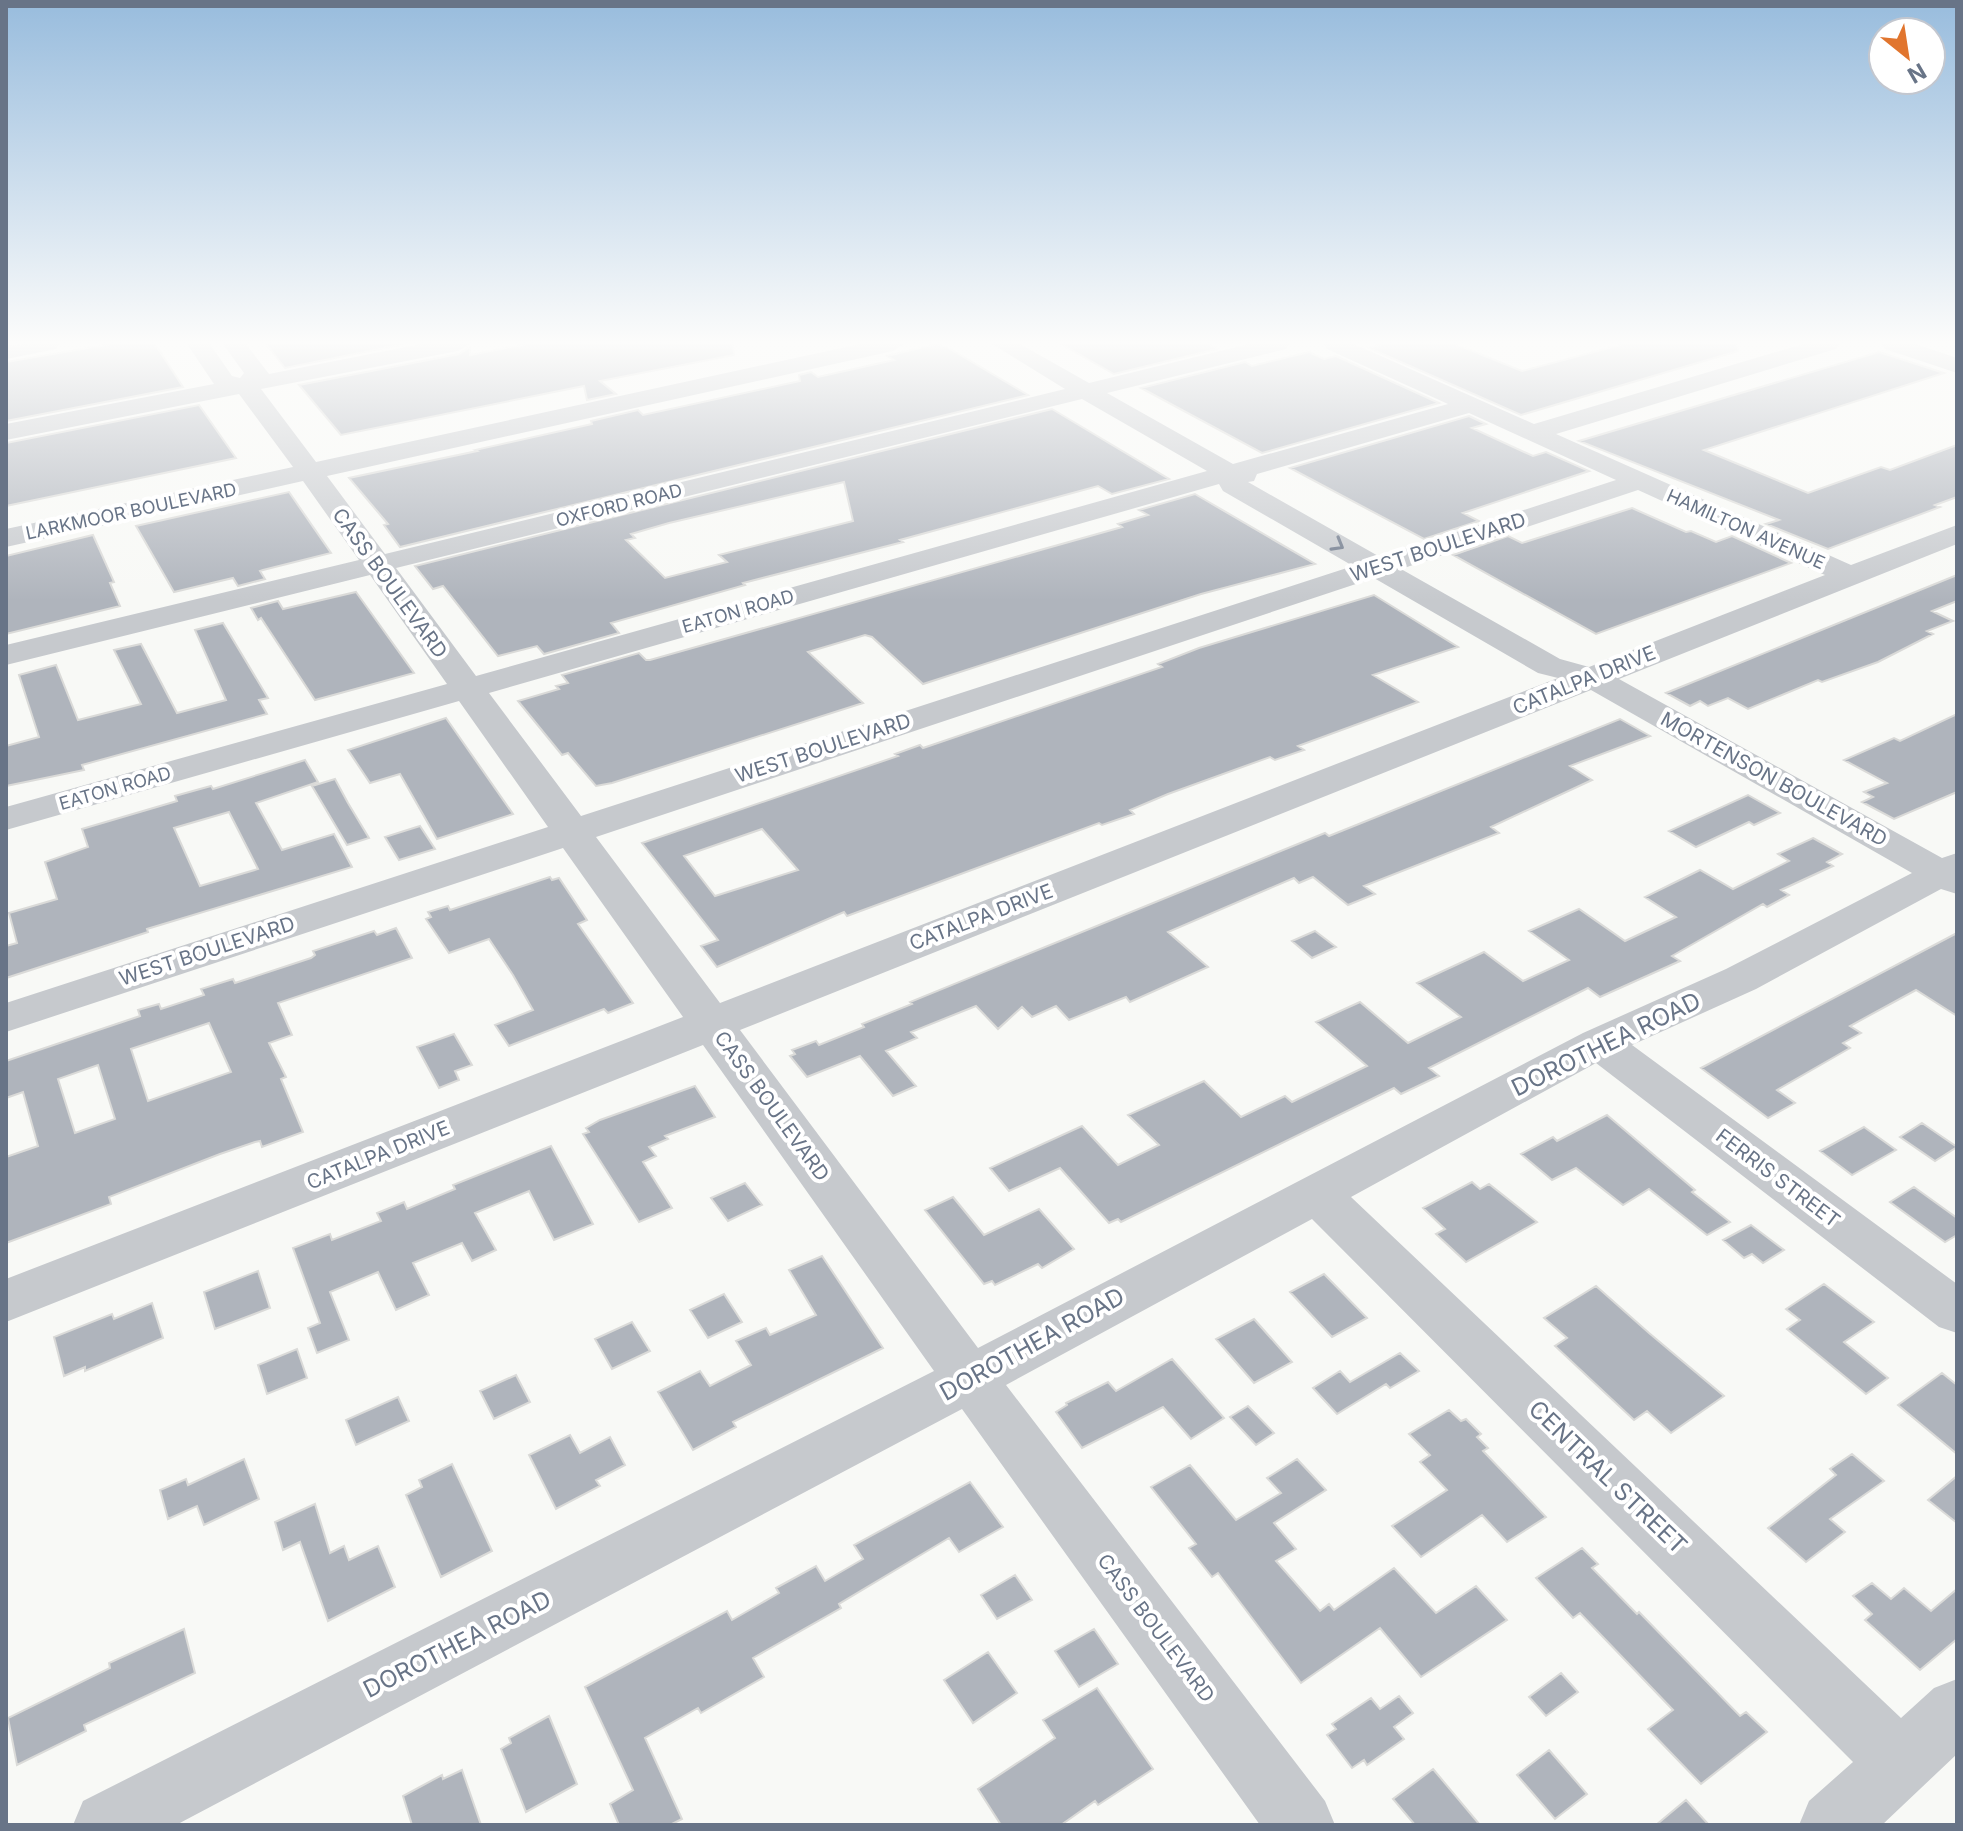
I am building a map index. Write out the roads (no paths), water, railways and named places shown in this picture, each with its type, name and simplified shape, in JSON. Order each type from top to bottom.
[{"type":"street","name":"CASS BOULEVARD","points":[[281,429],[376,564],[970,1377],[1283,1819]]},
{"type":"street","name":"LARKMOOR BOULEVARD","points":[[6,538],[472,429]]},
{"type":"street","name":"OXFORD ROAD","points":[[6,655],[928,429]]},
{"type":"street","name":"MORTENSON BOULEVARD","points":[[1154,429],[1230,473],[1233,485],[1391,562],[1549,666],[1591,677],[1952,873]]},
{"type":"street","name":"EATON ROAD","points":[[6,819],[1384,429]]},
{"type":"street","name":"HAMILTON AVENUE","points":[[1524,429],[1851,576]]},
{"type":"street","points":[[1532,433],[1544,429]]},
{"type":"street","name":"LARKMOOR BOULEVARD","points":[[6,522],[305,466]]},
{"type":"street","name":"WEST BOULEVARD","points":[[6,1018],[1640,481]]},
{"type":"street","name":"CATALPA DRIVE","points":[[6,1301],[1957,534]]},
{"type":"street","name":"DOROTHEA ROAD","points":[[107,1825],[970,1377],[1599,1043],[1741,979],[1952,873]]},
{"type":"street","name":"FERRIS STREET","points":[[1599,1043],[1957,1312]]},
{"type":"street","name":"CENTRAL STREET","points":[[1315,1192],[1900,1763]]},
{"type":"street","points":[[1833,1825],[1957,1710]]}]
